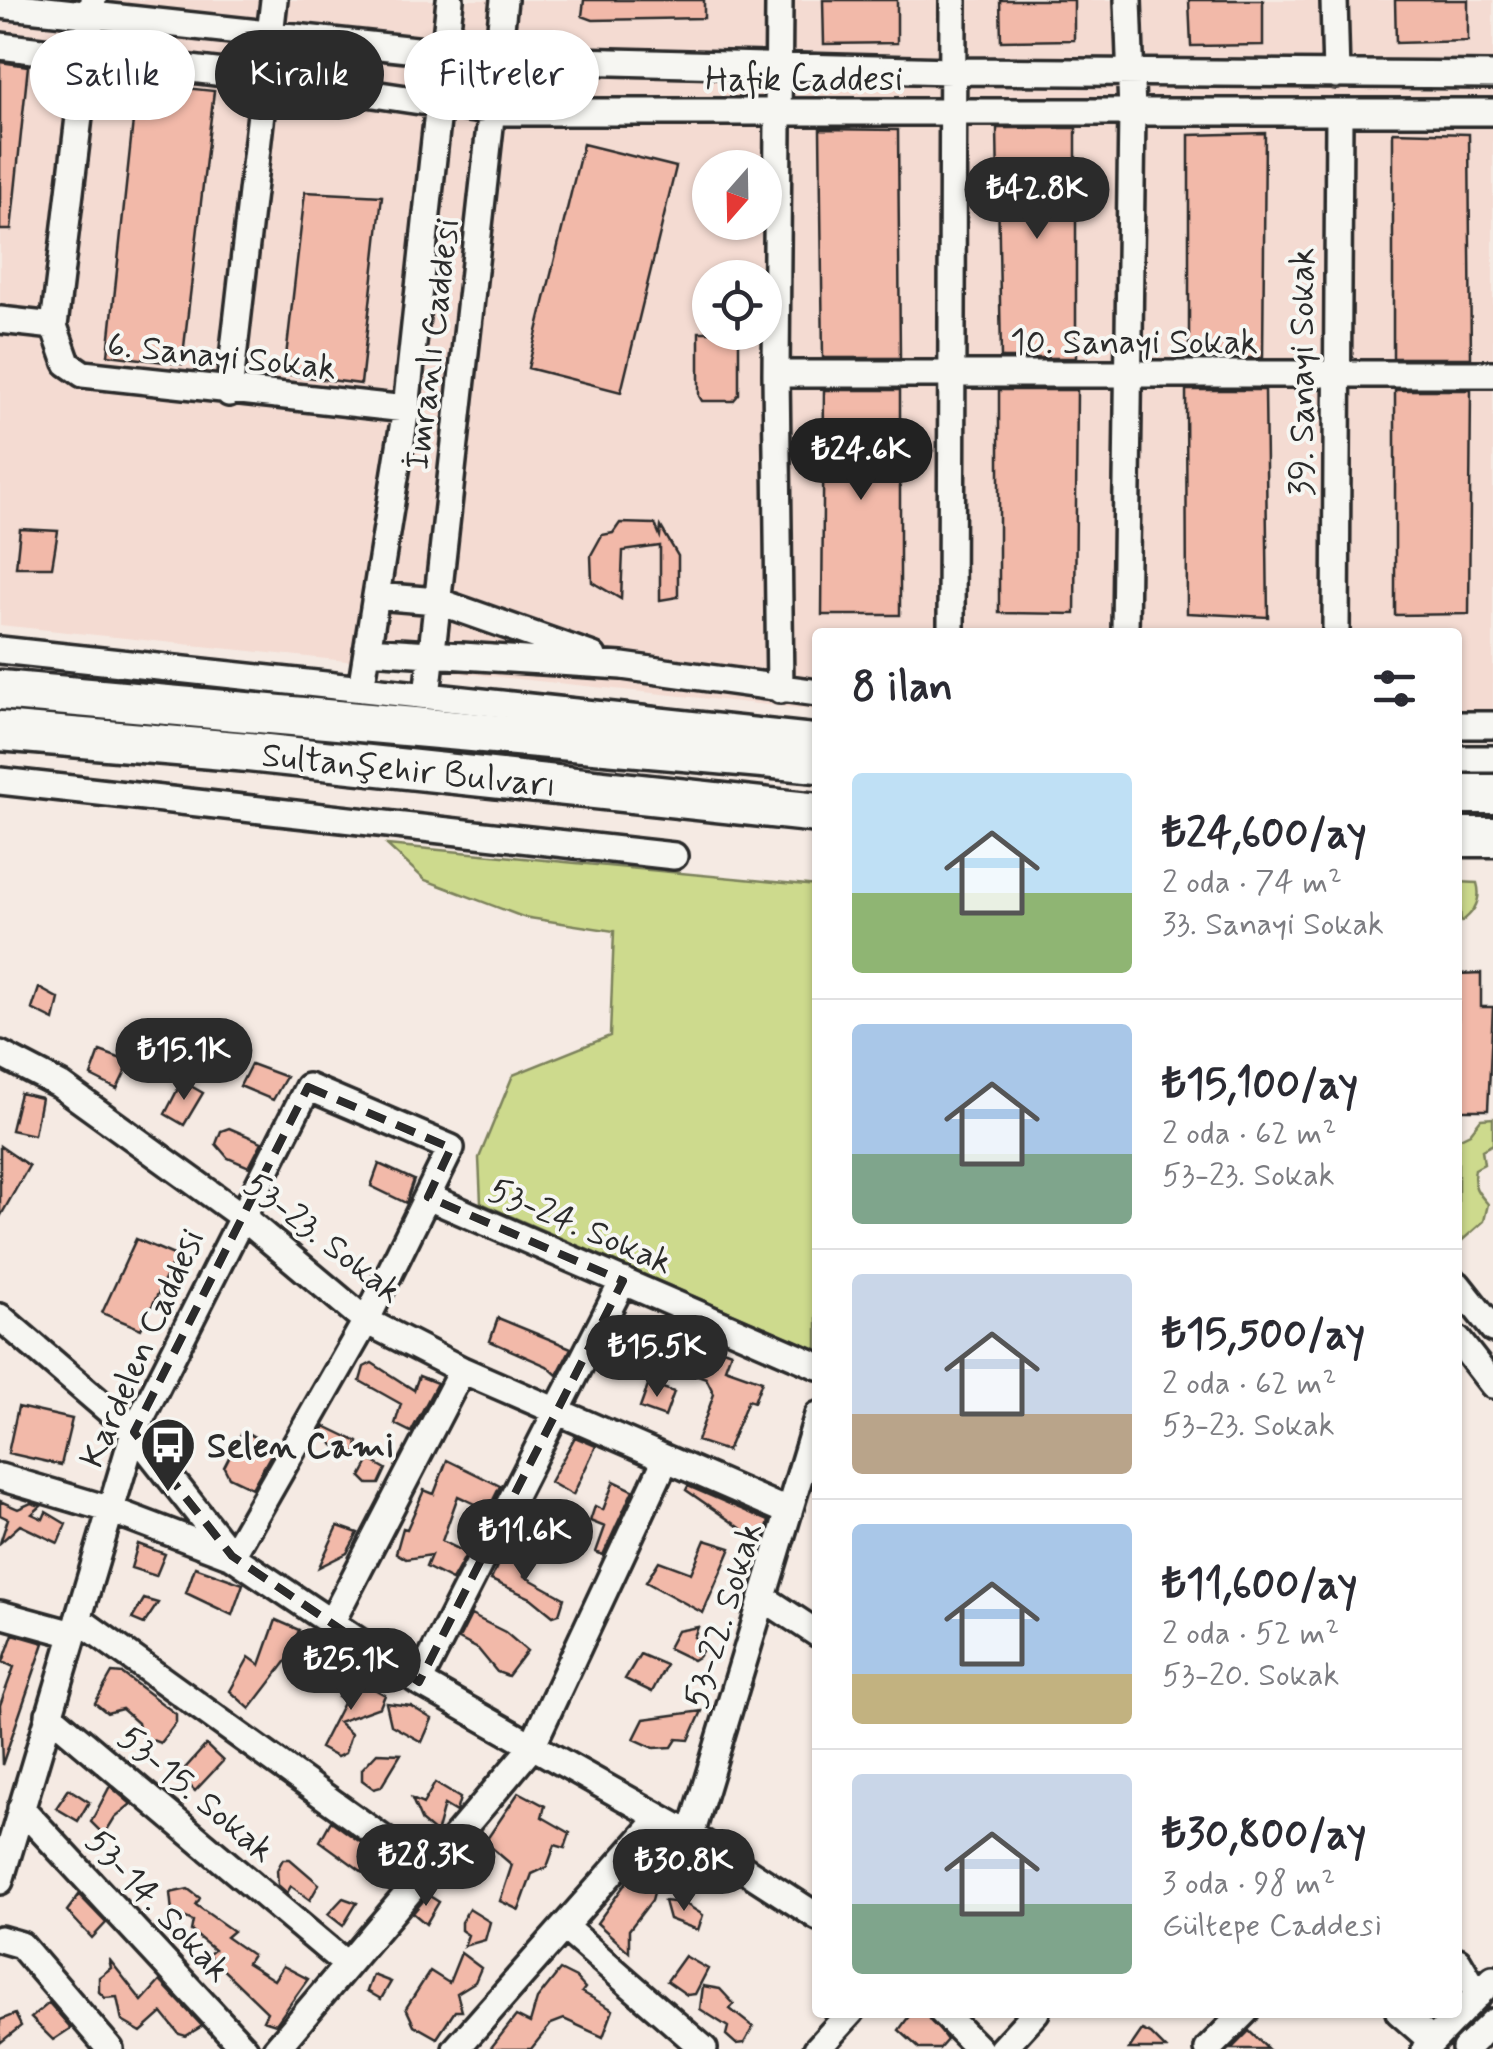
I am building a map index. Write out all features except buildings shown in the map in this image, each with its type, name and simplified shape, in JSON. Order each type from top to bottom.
[{"type":"highway","name":"Sultanşehir Bulvarı","points":[[0,690],[812,762]]},
{"type":"highway","name":"Sultanşehir Bulvarı","points":[[0,731],[248,752],[812,812]]},
{"type":"highway","points":[[1462,794],[1493,794]]},
{"type":"highway","points":[[1462,838],[1493,837]]},
{"type":"street","points":[[271,30],[274,0]]},
{"type":"street","name":"İmranlı Caddesi","points":[[447,30],[450,0]]},
{"type":"street","name":"İmranlı Caddesi","points":[[501,30],[504,0]]},
{"type":"street","points":[[779,0],[776,374],[780,690]]},
{"type":"street","points":[[951,628],[953,0]]},
{"type":"street","points":[[1126,628],[1132,112],[1128,0]]},
{"type":"street","points":[[1334,0],[1336,75]]},
{"type":"street","name":"Hafik Caddesi","points":[[0,6],[92,8],[232,30]]},
{"type":"street","name":"Hafik Caddesi","points":[[0,46],[30,49]]},
{"type":"street","name":"Hafik Caddesi","points":[[599,62],[1129,74],[1493,75]]},
{"type":"street","name":"39. Sanayi Sokak","points":[[1336,628],[1338,112]]},
{"type":"street","name":"Hafik Caddesi","points":[[599,113],[1493,112]]},
{"type":"street","points":[[0,320],[54,326],[80,120]]},
{"type":"street","points":[[229,393],[261,120]]},
{"type":"street","name":"İmranlı Caddesi","points":[[360,690],[406,410],[435,120]]},
{"type":"street","name":"İmranlı Caddesi","points":[[427,696],[493,120]]},
{"type":"street","name":"6. Sanayi Sokak","points":[[54,326],[67,363],[84,374],[406,410]]},
{"type":"street","name":"10. Sanayi Sokak","points":[[776,374],[951,378],[1493,374]]},
{"type":"street","points":[[376,596],[436,601],[622,666]]},
{"type":"street","points":[[0,650],[812,737]]},
{"type":"street","points":[[367,650],[622,666],[812,693]]},
{"type":"street","points":[[1462,725],[1493,725]]},
{"type":"street","points":[[1462,759],[1493,759]]},
{"type":"street","points":[[0,780],[674,856]]},
{"type":"street","name":"53-23. Sokak","points":[[0,1054],[60,1085],[240,1214],[366,1321],[462,1370],[557,1409],[664,1461],[789,1512]]},
{"type":"street","name":"Kardelen Caddesi","points":[[0,1881],[134,1432],[240,1214],[308,1087],[451,1148],[428,1197]]},
{"type":"street","points":[[232,1556],[366,1321],[428,1197]]},
{"type":"street","name":"53-24. Sokak","points":[[428,1197],[812,1363]]},
{"type":"street","points":[[419,1682],[623,1281]]},
{"type":"street","points":[[1462,1290],[1493,1330]]},
{"type":"street","points":[[0,1316],[134,1432],[232,1556]]},
{"type":"street","points":[[1462,1345],[1493,1385]]},
{"type":"street","points":[[331,1622],[462,1370]]},
{"type":"street","name":"53-22. Sokak","points":[[690,1835],[812,1435]]},
{"type":"street","points":[[276,2049],[424,1869],[532,1748],[664,1461]]},
{"type":"street","points":[[0,1477],[108,1510],[232,1556],[419,1682],[690,1835],[812,1913]]},
{"type":"street","points":[[765,1599],[812,1630]]},
{"type":"street","points":[[0,1614],[75,1626],[424,1869]]},
{"type":"street","name":"53-15. Sokak","points":[[49,1714],[347,1965]]},
{"type":"street","name":"53-14. Sokak","points":[[21,1808],[246,2049]]},
{"type":"street","points":[[456,2049],[658,1820]]},
{"type":"street","points":[[564,1927],[704,2049]]},
{"type":"street","points":[[0,1939],[21,1945],[110,2049]]},
{"type":"street","points":[[1462,1966],[1485,1986],[1462,2010]]},
{"type":"street","points":[[817,2049],[845,2018]]},
{"type":"street","points":[[948,2018],[979,2049]]},
{"type":"street","points":[[1002,2049],[1030,2018]]},
{"type":"street","points":[[1208,2049],[1238,2018]]},
{"type":"street","points":[[1404,2018],[1429,2045],[1455,2018]]},
{"type":"street","points":[[1464,2049],[1493,2022]]},
{"type":"highlighted area","points":[[308,1087],[451,1148],[428,1197],[623,1281],[419,1682],[232,1556],[134,1432]]},
{"type":"shaded area","points":[[0,0],[1493,0],[1493,737],[1462,738],[1462,628],[812,628],[812,709],[0,625]]},
{"type":"green space","points":[[387,845],[812,886],[812,1348],[481,1203],[479,1158],[513,1075],[610,1036],[614,931],[523,917],[425,880]]},
{"type":"green space","points":[[1462,882],[1477,883],[1479,895],[1462,921]]},
{"type":"green space","points":[[1493,1118],[1493,1144],[1482,1150],[1484,1164],[1475,1169],[1474,1175],[1476,1188],[1488,1204],[1484,1221],[1462,1240],[1462,1137],[1481,1119]]},
{"type":"place","name":"Selen Cami","points":[[168,1494]]}]
